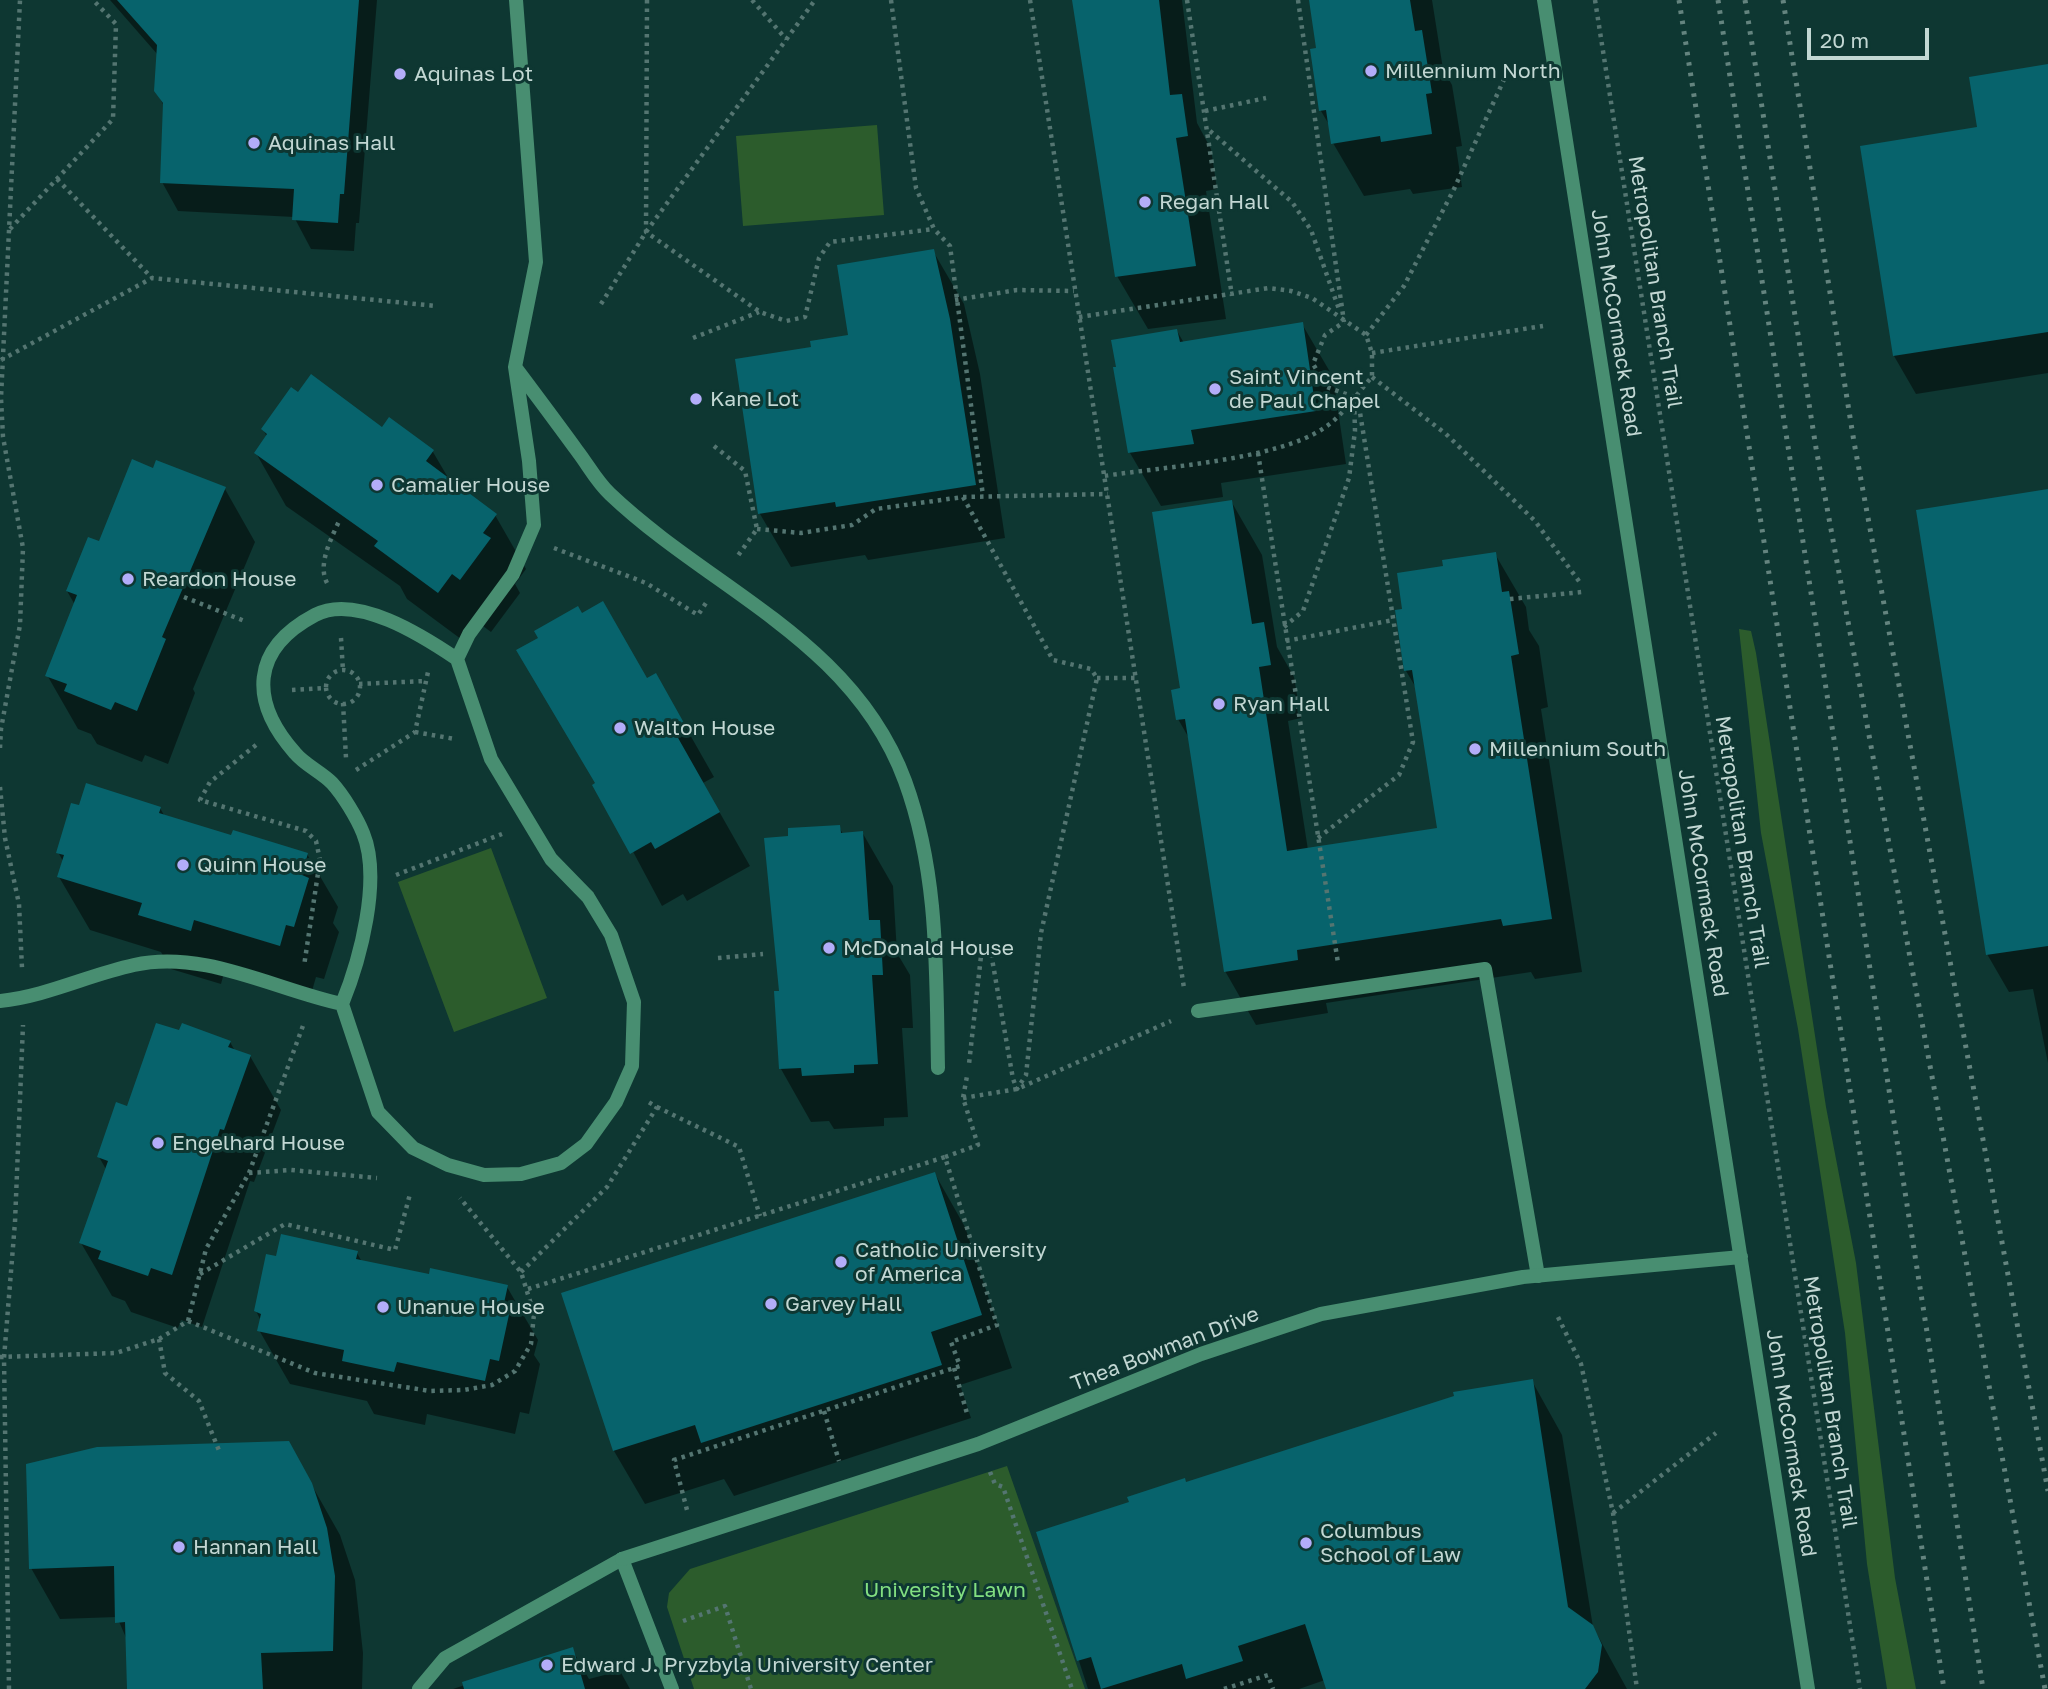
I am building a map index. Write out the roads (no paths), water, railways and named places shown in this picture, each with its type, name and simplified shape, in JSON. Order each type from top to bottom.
[{"type":"street","points":[[457,659],[469,634],[513,573],[534,525],[529,461],[515,367],[536,262],[516,0]]},
{"type":"street","name":"John McCormack Road","points":[[1544,0],[1808,1689]]},
{"type":"street","points":[[515,367],[608,493],[682,552],[795,634],[853,692],[884,737],[905,780],[925,849],[935,916],[938,1068]]},
{"type":"street","points":[[324,610],[340,610],[388,619],[457,659],[491,759],[551,859],[588,897],[611,935],[634,1002],[632,1066],[623,1088],[586,1144],[561,1163],[521,1174],[484,1175],[448,1165],[413,1147],[378,1112],[342,1004],[354,976],[366,921],[368,856],[363,833],[333,784],[296,755],[271,720],[262,688],[266,662],[290,628],[324,610]]},
{"type":"street","points":[[0,1001],[24,998],[135,964],[184,963],[259,979],[307,997],[342,1004]]},
{"type":"street","points":[[1198,1011],[1485,969],[1538,1276]]},
{"type":"street","name":"Thea Bowman Drive","points":[[419,1689],[444,1658],[622,1559],[978,1444],[1201,1354],[1321,1314],[1451,1288],[1538,1276],[1741,1257]]},
{"type":"street","points":[[622,1559],[672,1689]]},
{"type":"railway","points":[[1679,0],[1944,1689]]},
{"type":"railway","points":[[1718,0],[1983,1689]]},
{"type":"railway","points":[[1745,0],[1816,448],[2045,1689]]},
{"type":"railway","points":[[1783,0],[1854,442],[2048,1491]]},
{"type":"place","name":"Millennium North","points":[[1371,71]]},
{"type":"place","name":"Aquinas Lot","points":[[400,74]]},
{"type":"place","name":"Aquinas Hall","points":[[254,143]]},
{"type":"place","name":"Regan Hall","points":[[1145,202]]},
{"type":"place","name":"Saint Vincent de Paul Chapel","points":[[1215,389]]},
{"type":"place","name":"Kane Lot","points":[[696,399]]},
{"type":"place","name":"Camalier House","points":[[377,485]]},
{"type":"place","name":"Reardon House","points":[[128,579]]},
{"type":"place","name":"Ryan Hall","points":[[1219,704]]},
{"type":"place","name":"Walton House","points":[[620,728]]},
{"type":"place","name":"Millennium South","points":[[1475,749]]},
{"type":"place","name":"Quinn House","points":[[183,865]]},
{"type":"place","name":"McDonald House","points":[[829,948]]},
{"type":"place","name":"Engelhard House","points":[[158,1143]]},
{"type":"place","name":"Catholic University of America","points":[[841,1262]]},
{"type":"place","name":"Garvey Hall","points":[[771,1304]]},
{"type":"place","name":"Unanue House","points":[[383,1307]]},
{"type":"place","name":"Columbus School of Law","points":[[1306,1543]]},
{"type":"place","name":"Hannan Hall","points":[[179,1547]]},
{"type":"place","name":"Edward J. Pryzbyla University Center","points":[[547,1665]]},
{"type":"park label","name":"University Lawn","points":[[945,1590]]}]
